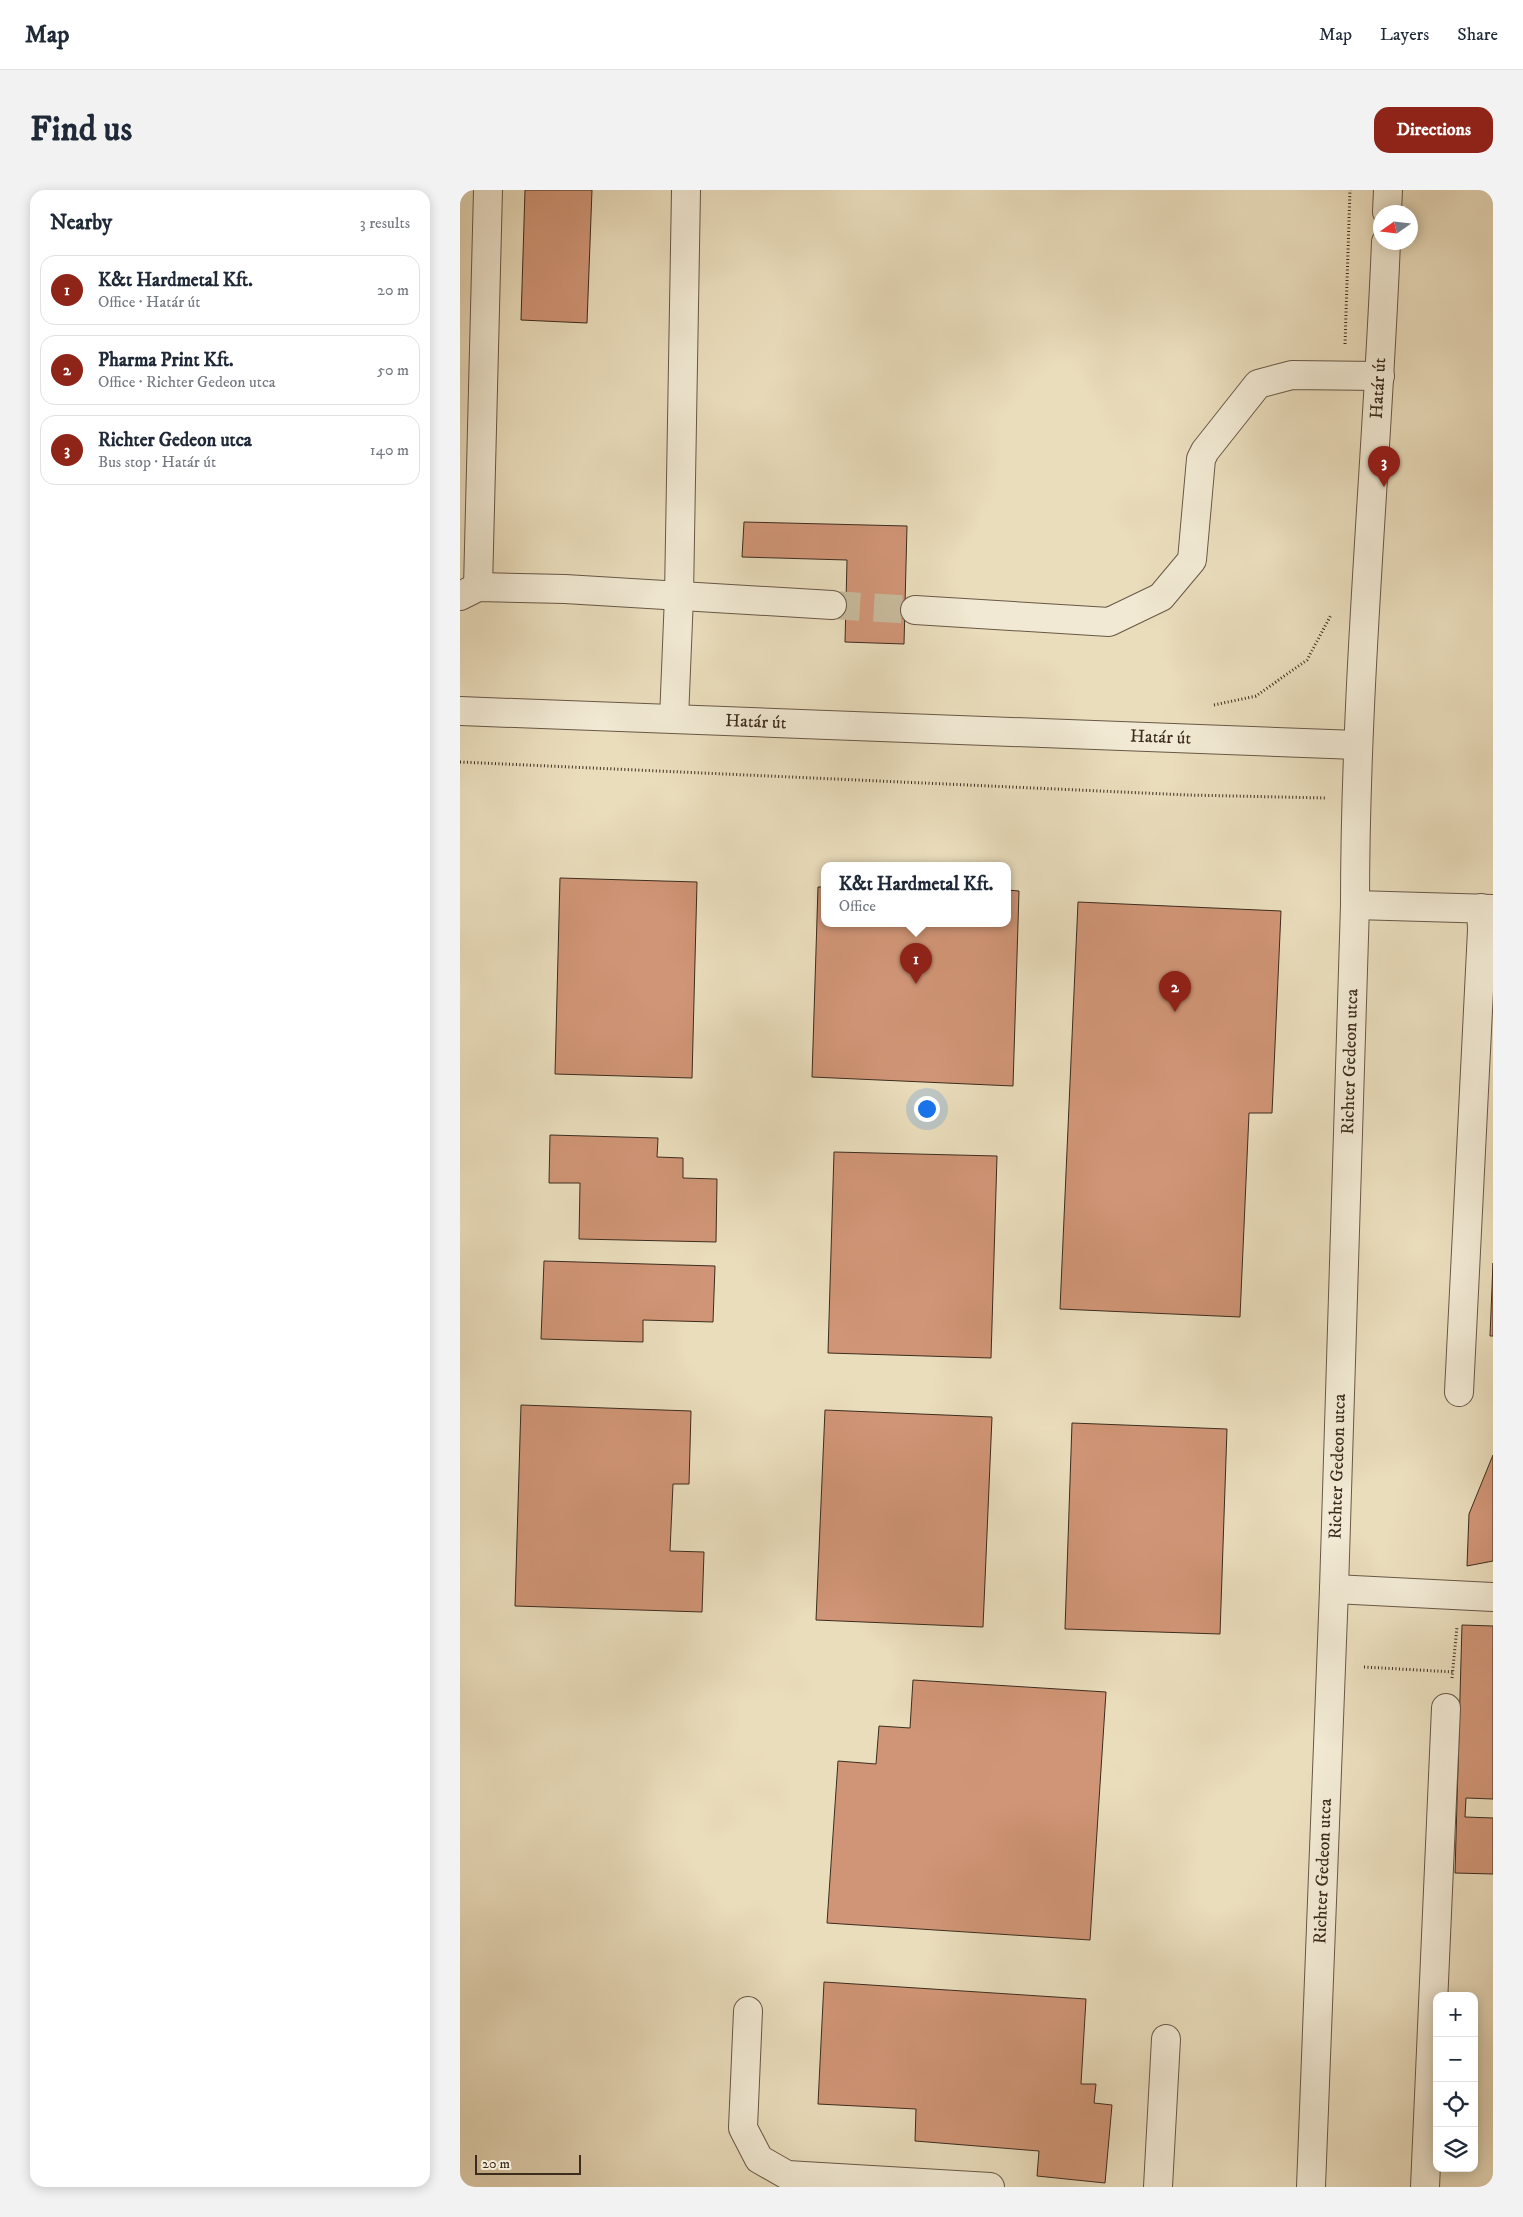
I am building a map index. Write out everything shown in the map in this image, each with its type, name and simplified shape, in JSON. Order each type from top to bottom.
[{"type":"street","points":[[488,190],[469,592],[679,596],[832,605]]},
{"type":"street","points":[[674,719],[679,596],[686,190]]},
{"type":"street","points":[[1387,205],[1388,190]]},
{"type":"street","name":"Határ út","points":[[460,711],[1357,745],[1380,376],[1386,250]]},
{"type":"street","points":[[915,610],[1109,622],[1160,597],[1192,560],[1201,459],[1205,451],[1258,384],[1292,375],[1380,376]]},
{"type":"street","name":"Richter Gedeon utca","points":[[1311,2187],[1334,1589],[1357,745]]},
{"type":"street","points":[[1354,905],[1487,908],[1482,940],[1460,1392]]},
{"type":"street","points":[[1334,1589],[1493,1597]]},
{"type":"street","points":[[1425,2187],[1446,1708]]},
{"type":"street","points":[[748,2011],[743,2128],[758,2159],[787,2175],[990,2187]]},
{"type":"street","points":[[1158,2187],[1166,2039]]},
{"type":"path","points":[[460,762],[1178,794],[1355,798]]},
{"type":"path","points":[[1364,1667],[1454,1672]]},
{"type":"building","points":[[525,190],[592,190],[587,323],[521,320]]},
{"type":"building","points":[[744,522],[907,526],[904,644],[845,642],[847,560],[742,557]]},
{"type":"building","points":[[560,878],[697,882],[692,1078],[555,1074]]},
{"type":"building","points":[[818,887],[821,887],[821,927],[1011,927],[1011,890],[1019,891],[1013,1086],[812,1077]]},
{"type":"building","points":[[1078,902],[1281,911],[1272,1113],[1249,1113],[1240,1317],[1060,1309]]},
{"type":"building","points":[[550,1135],[658,1138],[657,1157],[683,1158],[683,1178],[717,1179],[716,1242],[579,1239],[580,1183],[549,1183]]},
{"type":"building","points":[[834,1152],[997,1156],[991,1358],[828,1353]]},
{"type":"building","points":[[544,1261],[715,1266],[713,1322],[643,1320],[643,1342],[541,1339]]},
{"type":"building","points":[[1493,1263],[1493,1336],[1490,1336]]},
{"type":"building","points":[[521,1405],[691,1411],[689,1484],[673,1484],[670,1551],[704,1552],[702,1612],[515,1606]]},
{"type":"building","points":[[825,1410],[992,1417],[983,1627],[816,1620]]},
{"type":"building","points":[[1072,1423],[1227,1429],[1220,1634],[1065,1629]]},
{"type":"building","points":[[1493,1455],[1493,1561],[1467,1566],[1469,1514]]},
{"type":"building","points":[[1462,1625],[1493,1626],[1493,1799],[1466,1798],[1465,1817],[1493,1818],[1493,1874],[1455,1873]]},
{"type":"building","points":[[913,1680],[1106,1692],[1090,1940],[827,1923],[838,1761],[876,1764],[879,1726],[910,1728]]},
{"type":"building","points":[[824,1982],[1086,1999],[1081,2084],[1096,2084],[1094,2103],[1112,2105],[1105,2183],[1037,2176],[1039,2151],[915,2141],[916,2109],[818,2104]]},
{"type":"tunnel","points":[[832,605],[915,610]]},
{"type":"place","name":"Richter Gedeon utca","points":[[1384,487]]},
{"type":"place","name":"K&t Hardmetal Kft.","points":[[916,984]]},
{"type":"place","name":"Pharma Print Kft.","points":[[1175,1012]]}]
